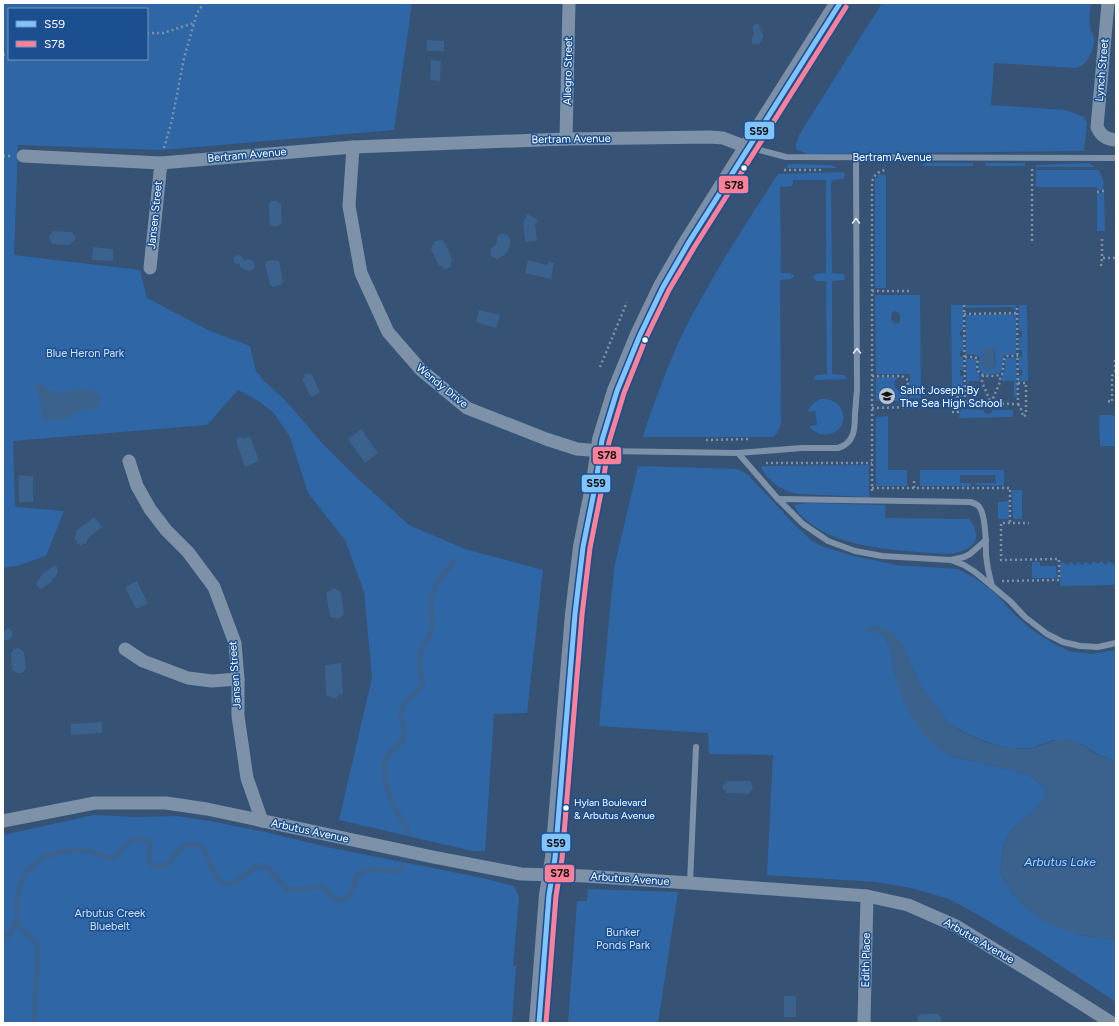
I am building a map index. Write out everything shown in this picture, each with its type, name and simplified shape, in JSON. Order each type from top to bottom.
[{"type":"main road","points":[[539,1023],[549,895],[556,850],[575,614],[583,547],[605,428],[617,391],[633,353],[653,308],[679,258],[840,3]]},
{"type":"street","name":"Allegro Street","points":[[566,139],[569,3]]},
{"type":"street","name":"Lynch Street","points":[[1108,3],[1097,127],[1102,136],[1107,139],[1116,140]]},
{"type":"street","name":"Bertram Avenue","points":[[23,156],[161,163],[353,147],[566,139],[716,137],[749,148]]},
{"type":"street","name":"Wendy Drive","points":[[353,147],[349,206],[361,273],[388,332],[421,370],[467,408],[552,441],[577,449],[600,451]]},
{"type":"street","name":"Jansen Street","points":[[150,268],[161,163]]},
{"type":"street","name":"Jansen Street","points":[[129,461],[138,486],[150,509],[166,530],[188,552],[214,587],[235,643],[238,679],[238,716],[247,778],[262,821]]},
{"type":"street","points":[[126,649],[143,661],[188,678],[212,681],[238,679]]},
{"type":"street","name":"Arbutus Avenue","points":[[3,821],[95,803],[166,803],[208,809],[433,857],[521,874],[690,883],[867,896],[908,905],[956,926],[1112,1023]]},
{"type":"street","name":"Edith Place","points":[[864,1023],[867,896]]},
{"type":"lane","name":"Bertram Avenue","points":[[749,148],[786,157],[1116,158]]},
{"type":"lane","points":[[600,451],[738,453],[802,448],[838,448],[846,445],[852,438],[855,429],[857,390],[856,157]]},
{"type":"lane","points":[[738,453],[778,499],[803,524],[828,541],[855,551],[882,556],[951,560],[970,554],[986,540]]},
{"type":"lane","points":[[778,499],[970,502],[978,505],[983,514],[988,567],[992,586]]},
{"type":"lane","points":[[951,560],[976,572],[1011,602],[1025,617],[1047,634],[1063,642],[1080,646],[1098,646],[1116,643]]},
{"type":"lane","points":[[690,883],[696,747]]},
{"type":"path","points":[[161,163],[172,120],[184,58],[197,13],[204,3]]},
{"type":"path","points":[[148,33],[163,33],[194,23]]},
{"type":"path","points":[[1032,242],[1032,169],[1036,169]]},
{"type":"path","points":[[784,170],[822,170]]},
{"type":"path","points":[[872,495],[873,180],[879,172],[893,170]]},
{"type":"path","points":[[1097,192],[1104,191]]},
{"type":"path","points":[[1101,266],[1102,239]]},
{"type":"path","points":[[1102,258],[1116,258]]},
{"type":"path","points":[[872,291],[911,291]]},
{"type":"path","points":[[600,368],[628,302]]},
{"type":"path","points":[[964,305],[965,403]]},
{"type":"path","points":[[1017,305],[1018,404],[1024,417],[1026,414],[1026,383],[1018,383]]},
{"type":"path","points":[[964,314],[1017,313]]},
{"type":"path","points":[[965,357],[974,356],[977,358],[977,369],[982,375],[1000,375]]},
{"type":"path","points":[[991,404],[1000,382],[1000,375],[1003,372],[1005,357],[1018,356]]},
{"type":"path","points":[[1108,402],[1112,402],[1112,376],[1116,370],[1115,361]]},
{"type":"path","points":[[982,375],[982,382],[991,404]]},
{"type":"path","points":[[1108,375],[1112,376]]},
{"type":"path","points":[[872,376],[902,376],[908,380],[908,407]]},
{"type":"path","points":[[952,392],[958,392],[958,412],[952,412]]},
{"type":"path","points":[[958,403],[1018,404]]},
{"type":"path","points":[[872,408],[913,407]]},
{"type":"path","points":[[761,463],[872,463]]},
{"type":"path","points":[[914,480],[914,488]]},
{"type":"path","points":[[973,483],[973,488]]},
{"type":"path","points":[[988,567],[998,581],[1059,580],[1059,559],[1001,560],[1001,523],[1029,523]]},
{"type":"green space","name":"Blue Heron Park","points":[[3,3],[412,3],[394,130],[162,150],[18,145],[14,255],[140,270],[147,298],[208,330],[250,346],[256,371],[263,380],[285,400],[322,443],[356,477],[409,525],[465,549],[543,570],[527,713],[494,714],[485,851],[472,851],[339,820],[372,678],[364,592],[345,540],[308,493],[290,437],[273,412],[257,400],[238,390],[207,425],[13,441],[15,507],[64,511],[46,556],[17,566],[3,568]]},
{"type":"green space","points":[[882,3],[1091,3],[1090,22],[1094,44],[1087,61],[1080,67],[1076,68],[994,63],[991,105],[1066,110],[1084,117],[1087,123],[1084,151],[807,154],[796,149],[799,135]]},
{"type":"green space","points":[[924,163],[973,163],[973,166],[922,166]]},
{"type":"green space","points":[[986,163],[1025,163],[1025,166],[986,166]]},
{"type":"green space","points":[[1089,163],[1096,167],[1036,167],[1036,165]]},
{"type":"green space","points":[[788,164],[831,165],[837,168],[787,168]]},
{"type":"green space","points":[[1036,170],[1099,170],[1103,180],[1104,190],[1097,190],[1097,187],[1036,187]]},
{"type":"green space","points":[[844,172],[845,176],[843,179],[832,180],[831,186],[832,273],[844,274],[845,277],[844,280],[832,281],[832,374],[844,375],[846,377],[845,379],[815,380],[814,378],[816,375],[827,374],[826,281],[817,281],[813,277],[815,274],[826,273],[826,180],[793,180],[792,186],[780,187],[781,273],[790,273],[794,276],[791,279],[780,280],[781,424],[777,433],[773,437],[643,437],[670,363],[690,319],[726,256],[778,174]]},
{"type":"green space","points":[[878,174],[886,175],[886,288],[875,288],[875,178],[878,178]]},
{"type":"green space","points":[[1097,193],[1104,193],[1105,231],[1097,231]]},
{"type":"green space","points":[[875,295],[920,295],[921,398],[910,398],[910,374],[876,374]],"holes":[[[895,311],[899,313],[900,320],[897,324],[893,322],[891,317],[892,313]]]},
{"type":"green space","points":[[951,305],[963,305],[963,331],[960,331],[960,336],[963,337],[963,351],[960,351],[960,356],[963,357],[963,370],[960,370],[960,376],[963,376],[963,390],[960,390],[963,397],[959,397],[959,390],[952,390]]},
{"type":"green space","points":[[966,305],[1016,305],[1016,311],[1011,307],[966,308]]},
{"type":"green space","points":[[1019,305],[1027,305],[1028,381],[1019,381],[1019,376],[1022,375],[1022,370],[1019,370],[1019,357],[1022,356],[1022,350],[1019,350],[1019,337],[1022,337],[1022,331],[1019,331]]},
{"type":"green space","points":[[1016,314],[1016,354],[1004,355],[1000,373],[987,375],[982,373],[978,368],[980,358],[972,354],[966,355],[966,315]],"holes":[[[990,348],[993,348],[996,367],[992,369],[984,369],[981,364],[983,361],[983,354]]]},
{"type":"green space","points":[[1007,358],[1016,358],[1017,397],[1014,397],[1014,381],[1002,381],[1002,376],[1005,369],[1005,360]]},
{"type":"green space","points":[[966,359],[977,360],[976,369],[980,376],[980,381],[969,381],[968,397],[967,397]]},
{"type":"green space","points":[[876,377],[898,377],[894,383],[895,386],[898,390],[907,394],[907,401],[876,401]]},
{"type":"green space","points":[[821,399],[830,400],[837,403],[841,408],[843,421],[835,432],[828,434],[817,433],[809,426],[817,425],[815,411],[808,412],[810,407],[816,401]]},
{"type":"green space","points":[[962,409],[983,410],[987,414],[991,413],[993,410],[1012,410],[1013,417],[959,418]]},
{"type":"green space","points":[[1099,415],[1116,415],[1116,446],[1100,446]]},
{"type":"green space","points":[[888,416],[888,470],[907,470],[907,486],[876,486],[876,417]]},
{"type":"green space","points":[[869,465],[869,497],[793,493],[782,489],[767,477],[761,467],[762,466]]},
{"type":"green space","points":[[638,466],[736,469],[742,471],[748,475],[797,527],[811,540],[821,546],[850,555],[897,565],[958,569],[975,578],[996,594],[1013,613],[1031,629],[1054,644],[1069,651],[1092,654],[1116,650],[1116,762],[1097,754],[1082,744],[1053,740],[1032,748],[1013,749],[993,744],[969,735],[948,723],[921,686],[903,647],[894,635],[872,632],[883,634],[891,650],[895,676],[953,757],[1027,774],[1045,787],[1046,797],[1031,814],[1012,829],[1004,844],[1000,872],[1011,891],[1022,904],[1079,935],[1116,940],[1116,1002],[1034,948],[949,899],[911,888],[876,882],[767,875],[773,755],[709,754],[708,733],[599,726],[614,568]]},
{"type":"green space","points":[[920,470],[1004,470],[1004,486],[975,485],[975,483],[996,483],[995,475],[960,475],[960,483],[971,483],[971,486],[920,486]]},
{"type":"green space","points":[[1012,490],[1022,490],[1022,519],[1013,519]]},
{"type":"green space","points":[[1009,501],[1009,519],[998,519],[998,502]]},
{"type":"green space","points":[[810,503],[884,505],[886,507],[885,518],[969,519],[975,529],[976,540],[971,546],[964,550],[948,554],[891,550],[850,542],[815,527],[798,512],[794,505]]},
{"type":"green space","points":[[1093,561],[1098,564],[1101,561],[1106,565],[1108,561],[1114,565],[1116,561],[1116,585],[1060,586],[1060,563],[1062,562],[1068,565],[1071,562],[1076,565],[1078,562],[1083,565],[1085,562],[1091,565]]},
{"type":"green space","points":[[1032,562],[1040,562],[1040,566],[1056,566],[1057,578],[1032,578]]},
{"type":"green space","name":"Arbutus Creek Bluebelt","points":[[94,815],[136,817],[177,816],[210,821],[332,848],[483,878],[514,886],[519,897],[513,966],[516,966],[512,1023],[3,1023],[3,835]]},
{"type":"green space","name":"Bunker Ponds Park","points":[[588,889],[678,892],[658,1023],[568,1023],[577,901],[587,901]]},
{"type":"water","points":[[755,24],[760,26],[763,36],[760,43],[756,45],[752,43],[754,34],[752,27]]},
{"type":"water","points":[[427,40],[444,41],[444,51],[427,51]]},
{"type":"water","points":[[431,60],[441,61],[440,81],[430,80]]},
{"type":"water","points":[[271,201],[277,201],[281,204],[282,223],[278,226],[272,226],[270,224],[269,204]]},
{"type":"water","points":[[527,214],[538,220],[535,225],[537,241],[525,242],[523,223]]},
{"type":"water","points":[[52,231],[72,232],[75,240],[71,243],[71,245],[52,244],[49,237]]},
{"type":"water","points":[[502,233],[508,235],[510,238],[510,246],[504,255],[497,259],[491,256],[490,250],[496,244],[498,236]]},
{"type":"water","points":[[440,240],[445,242],[452,259],[452,266],[445,270],[442,266],[439,266],[431,249],[434,242]]},
{"type":"water","points":[[93,247],[113,249],[113,261],[92,260]]},
{"type":"water","points":[[238,255],[244,260],[250,259],[253,261],[255,266],[254,269],[249,271],[241,268],[239,264],[235,263],[234,257]]},
{"type":"water","points":[[528,260],[548,265],[548,262],[554,263],[551,279],[525,273]]},
{"type":"water","points":[[267,261],[279,261],[283,282],[281,285],[273,287],[270,285],[265,264]]},
{"type":"water","points":[[479,310],[500,315],[496,328],[476,322]]},
{"type":"water","points":[[985,347],[993,348],[995,350],[994,355],[996,367],[994,369],[984,369],[981,365],[983,356],[982,350]]},
{"type":"water","points":[[309,373],[310,375],[312,374],[320,393],[311,397],[302,379],[305,377],[304,375]]},
{"type":"water","points":[[36,383],[42,385],[50,391],[64,392],[91,389],[96,392],[102,400],[98,408],[77,412],[67,418],[57,421],[46,420],[41,415],[41,403],[35,386]]},
{"type":"water","points":[[361,429],[378,453],[365,463],[348,439]]},
{"type":"water","points":[[250,436],[259,461],[245,467],[236,441],[237,438],[242,437],[243,439]]},
{"type":"water","points":[[19,475],[33,476],[33,502],[19,502]]},
{"type":"water","points":[[94,517],[102,527],[88,538],[86,544],[83,543],[82,546],[76,543],[77,540],[74,540],[77,530]]},
{"type":"water","points":[[54,565],[57,567],[58,572],[49,584],[40,589],[36,584],[43,573]]},
{"type":"water","points":[[137,581],[148,604],[136,609],[125,587]]},
{"type":"water","points":[[334,588],[341,592],[344,614],[339,619],[330,617],[326,593]]},
{"type":"water","name":"Arbutus Lake","points":[[870,626],[881,627],[898,639],[904,647],[917,677],[928,696],[948,722],[966,734],[988,743],[1023,749],[1036,747],[1057,740],[1071,739],[1079,742],[1096,754],[1116,762],[1116,940],[1079,935],[1054,926],[1039,918],[1022,904],[1011,891],[1000,872],[1004,844],[1012,829],[1031,814],[1046,797],[1045,787],[1027,774],[953,757],[937,748],[920,731],[904,703],[895,676],[891,650],[883,634],[872,632],[867,633],[867,629]]},
{"type":"water","points":[[8,628],[12,631],[13,635],[9,640],[3,640],[3,631]]},
{"type":"water","points":[[19,648],[24,652],[26,669],[22,673],[17,673],[12,669],[11,653],[14,649]]},
{"type":"water","points":[[341,663],[343,694],[339,694],[337,698],[332,698],[326,695],[325,665]]},
{"type":"water","points":[[102,722],[102,733],[71,735],[71,724]]},
{"type":"water","points":[[727,781],[750,781],[753,789],[749,794],[726,793],[723,786],[727,783]]},
{"type":"water","points":[[784,996],[796,996],[796,1017],[784,1017]]},
{"type":"water","points":[[921,1014],[937,1014],[941,1017],[941,1023],[918,1023],[918,1016]]},
{"type":"waterway","points":[[408,833],[388,793],[385,778],[385,762],[389,754],[404,737],[401,716],[403,706],[423,684],[420,654],[432,628],[433,622],[431,607],[433,592],[439,581],[454,561]]},
{"type":"waterway","points":[[34,1023],[38,947],[34,940],[19,926],[16,916],[17,902],[22,880],[27,871],[42,858],[62,851],[74,850],[93,852],[108,858],[113,858],[132,841],[142,839],[148,841],[151,847],[148,857],[150,863],[154,866],[162,866],[170,862],[179,850],[187,844],[195,844],[203,847],[215,875],[221,881],[228,884],[239,880],[260,865],[269,869],[287,889],[296,890],[320,886],[326,889],[335,899],[343,899],[348,897],[353,890],[357,876],[364,870],[374,869],[396,871],[403,866]]},
{"type":"waterway","points":[[3,940],[10,934],[17,920]]},
{"type":"transit line","name":"S59","points":[[539,1023],[549,895],[555,858],[575,614],[583,547],[596,482],[602,440],[617,391],[640,335],[663,287],[689,242],[840,3]]},
{"type":"transit line","name":"S78","points":[[546,1023],[556,896],[562,859],[582,615],[590,548],[603,483],[609,442],[624,393],[646,338],[669,290],[695,246],[846,7]]},
{"type":"place","name":"Saint Joseph By The Sea High School","points":[[887,396]]},
{"type":"place","name":"Hylan Boulevard & Arbutus Avenue","points":[[566,808]]}]
